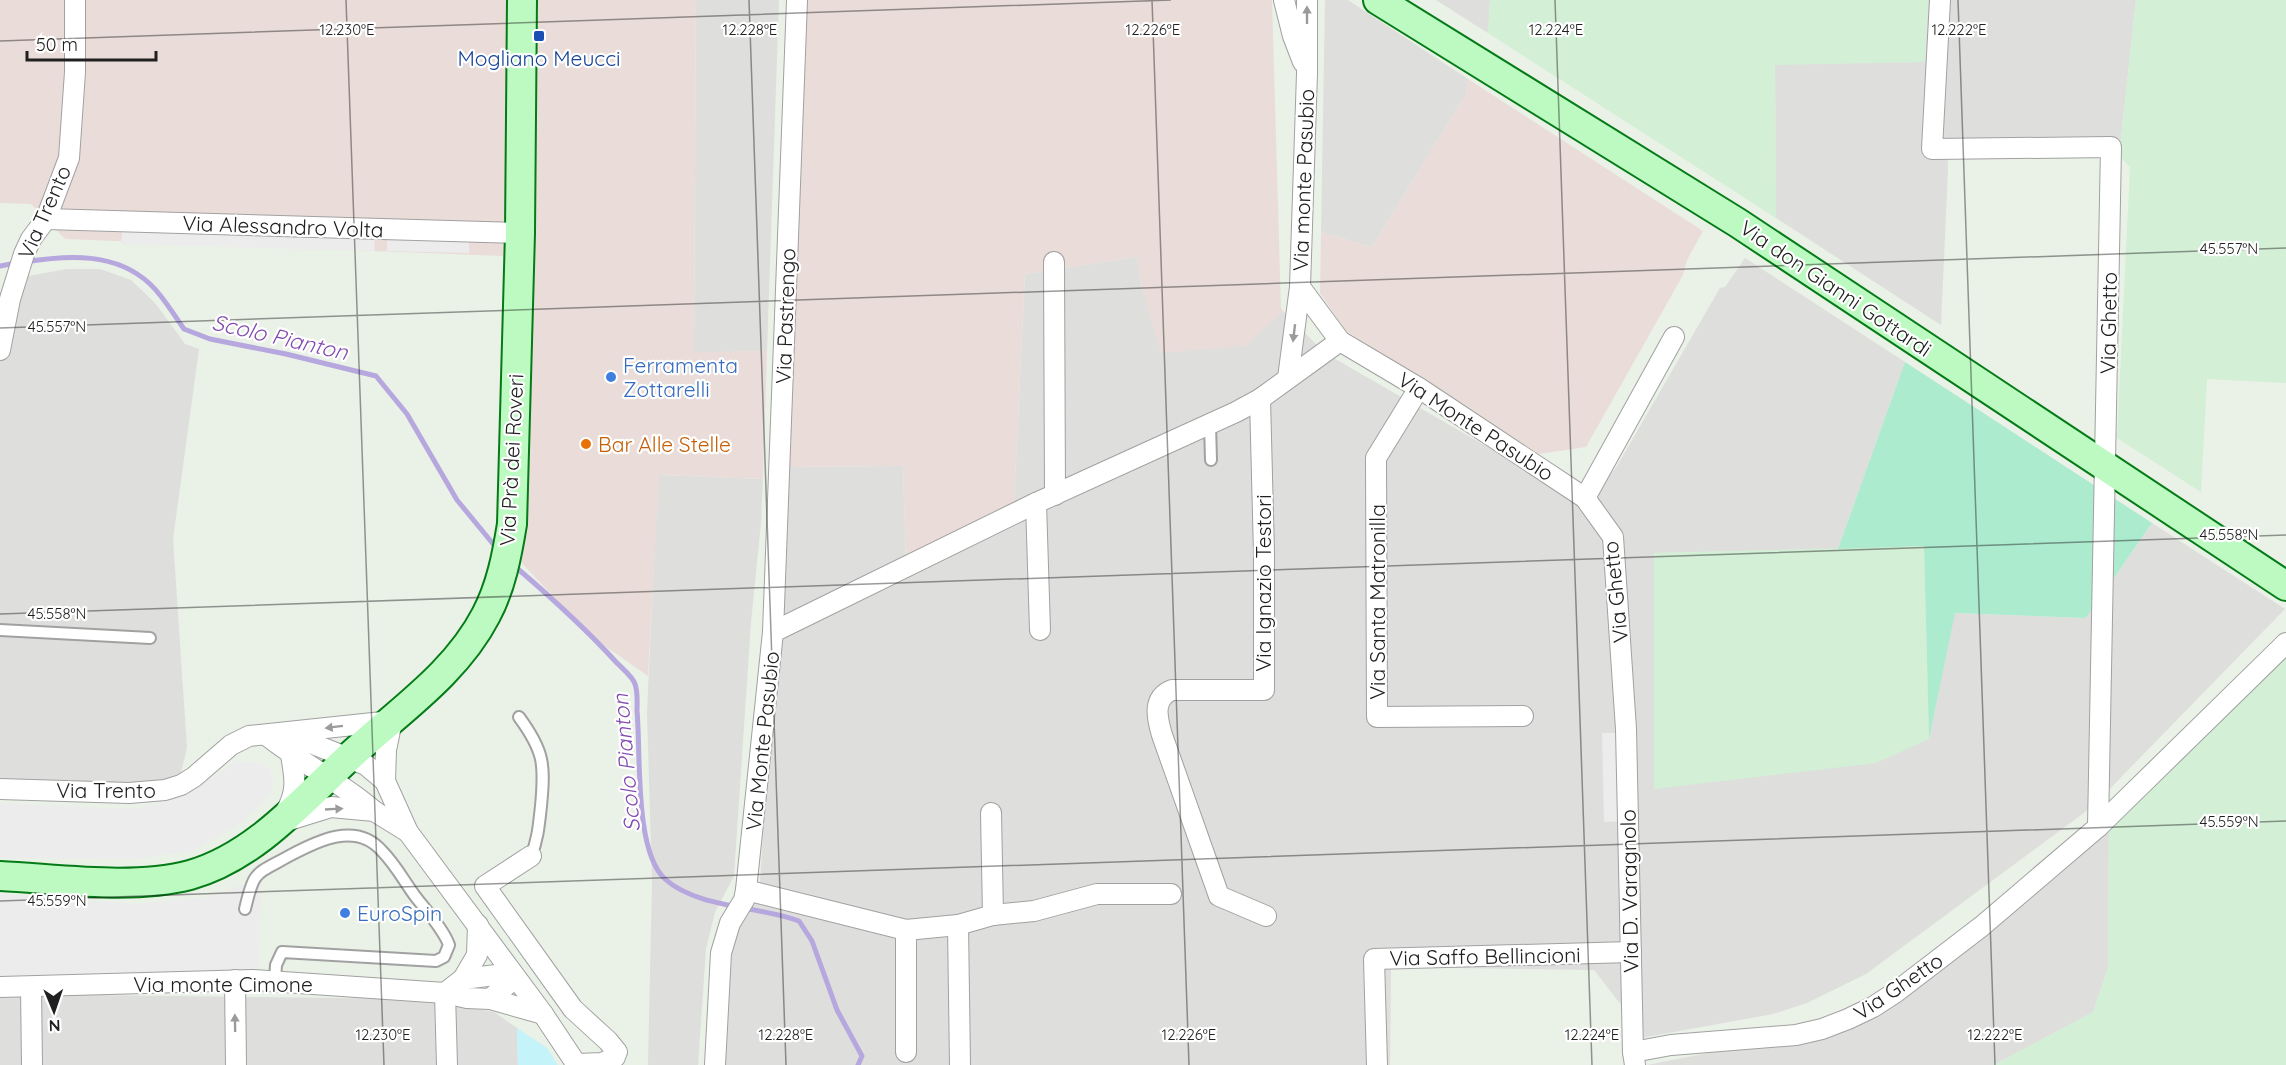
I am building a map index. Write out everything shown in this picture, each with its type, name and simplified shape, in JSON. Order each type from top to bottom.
[{"type":"main road","name":"Via Prà dei Roveri","points":[[0,876],[108,881],[168,880],[215,866],[236,856],[278,824],[444,672],[473,636],[486,615],[506,558],[512,524],[520,233],[522,0]]},
{"type":"main road","name":"Via don Gianni Gottardi","points":[[1378,0],[1738,223],[2286,586]]},
{"type":"street","name":"Via Trento","points":[[0,350],[10,299],[21,263],[31,239],[46,219],[69,158],[75,72],[75,0]]},
{"type":"street","name":"Via Pastrengo","points":[[773,632],[796,0]]},
{"type":"street","name":"Via monte Pasubio","points":[[1284,0],[1293,36],[1307,73]]},
{"type":"street","name":"Via monte Pasubio","points":[[1288,378],[1300,287],[1307,0]]},
{"type":"street","name":"Via Ghetto","points":[[1940,0],[1932,149],[2111,147],[2098,827]]},
{"type":"street","name":"Via Alessandro Volta","points":[[46,219],[520,233]]},
{"type":"street","points":[[1054,262],[1055,495]]},
{"type":"street","name":"Via monte Pasubio","points":[[1300,287],[1340,341]]},
{"type":"street","points":[[1585,498],[1674,337]]},
{"type":"street","name":"Via Monte Pasubio","points":[[715,1065],[721,953],[730,923],[745,895],[773,632],[1036,503],[1260,399],[1340,341],[1419,388],[1585,498]]},
{"type":"street","name":"Via Santa Matronilla","points":[[1419,388],[1376,458],[1377,717],[1523,716]]},
{"type":"street","name":"Via Ignazio Testori","points":[[1260,399],[1264,553],[1263,690],[1172,690],[1159,701],[1157,715],[1219,896],[1266,916]]},
{"type":"street","name":"Via Ghetto","points":[[1585,498],[1613,537],[1626,729]]},
{"type":"street","points":[[1036,503],[1040,630]]},
{"type":"street","name":"Via Ghetto","points":[[1634,1059],[1671,1045],[1796,1035],[1848,1019],[1873,1007],[1982,926],[2098,827],[2286,644]]},
{"type":"street","name":"Via Trento","points":[[0,789],[129,794],[165,790],[181,785],[194,777],[231,745],[249,736],[392,721]]},
{"type":"street","points":[[385,781],[386,750],[392,721]]},
{"type":"street","name":"Via D. Varagnolo","points":[[1626,729],[1634,1059]]},
{"type":"street","name":"Via Trento","points":[[266,735],[313,744],[339,768]]},
{"type":"street","points":[[266,735],[291,755],[339,768],[366,765],[385,781],[408,832],[543,1014],[577,1064],[617,1060],[608,1041],[573,1009],[486,886],[531,856]]},
{"type":"street","points":[[278,824],[293,800],[295,780],[291,755]]},
{"type":"street","points":[[339,768],[374,811],[408,832]]},
{"type":"street","points":[[278,824],[331,807],[374,811]]},
{"type":"street","points":[[991,813],[993,915]]},
{"type":"street","points":[[745,895],[906,930],[958,925],[993,915],[1034,911],[1097,894],[1171,894]]},
{"type":"street","points":[[447,1065],[445,993],[463,979],[477,955],[478,925]]},
{"type":"street","points":[[958,925],[960,1065]]},
{"type":"street","points":[[906,930],[906,1052]]},
{"type":"street","name":"Via Saffo Bellincioni","points":[[1377,1065],[1374,959],[1631,952]]},
{"type":"street","points":[[463,979],[512,973]]},
{"type":"street","points":[[490,999],[508,984],[512,973]]},
{"type":"street","points":[[235,980],[236,1065]]},
{"type":"street","name":"Via monte Cimone","points":[[0,987],[235,980],[275,981],[445,993],[467,998],[490,999],[543,1014]]},
{"type":"street","points":[[31,987],[32,1065]]},
{"type":"lane","points":[[1210,424],[1211,460]]},
{"type":"lane","points":[[0,630],[150,638]]},
{"type":"lane","points":[[519,717],[534,738],[543,762],[538,838],[531,856]]},
{"type":"lane","points":[[245,909],[251,882],[258,873],[312,844],[328,838],[353,836],[364,839],[382,850],[449,945],[444,957],[436,962],[282,952],[276,965],[275,981]]},
{"type":"shaded area","points":[[0,0],[696,0],[694,352],[767,351],[763,479],[659,475],[648,676],[589,635],[520,561],[528,257],[65,239],[31,204],[0,203]]},
{"type":"shaded area","points":[[696,0],[779,0],[767,351],[694,353]]},
{"type":"shaded area","points":[[804,0],[1272,0],[1281,308],[1283,311],[1246,346],[1161,353],[1142,288],[1137,257],[1025,274],[1014,502],[906,564],[903,466],[789,467]]},
{"type":"shaded area","points":[[1325,0],[1348,0],[1468,79],[1466,94],[1372,247],[1321,232]]},
{"type":"shaded area","points":[[1436,0],[1490,0],[1488,33]]},
{"type":"shaded area","points":[[1928,0],[2136,0],[2119,156],[1947,149],[1941,325],[1776,218],[1775,64],[1925,62]]},
{"type":"shaded area","points":[[1468,79],[1703,231],[1687,260],[1683,275],[1586,447],[1539,454],[1345,330],[1320,293],[1321,232],[1372,247],[1466,94]]},
{"type":"shaded area","points":[[122,231],[375,238],[374,251],[121,244]]},
{"type":"shaded area","points":[[387,238],[469,241],[469,253],[387,251]]},
{"type":"shaded area","points":[[1137,257],[1142,288],[1280,313],[1283,311],[1325,353],[1588,505],[1617,466],[1720,288],[1725,287],[1745,258],[1905,362],[1838,549],[1654,553],[1654,789],[1929,739],[1954,613],[2086,618],[2152,523],[2285,609],[2092,807],[1866,974],[1807,1003],[1773,1014],[1641,1038],[1640,1029],[1594,970],[1391,967],[1390,1065],[724,1065],[735,934],[760,881],[777,624],[787,525],[789,467],[903,466],[906,564],[1014,502],[1025,274]]},
{"type":"shaded area","points":[[67,269],[100,269],[131,280],[155,303],[185,344],[199,349],[173,539],[187,748],[180,776],[144,783],[0,783],[0,293],[28,276]]},
{"type":"shaded area","points":[[658,475],[763,479],[734,876],[715,912],[706,949],[698,1065],[648,1065],[652,882],[647,712]]},
{"type":"shaded area","points":[[1602,733],[1626,733],[1628,821],[1604,822]]},
{"type":"shaded area","points":[[233,761],[256,762],[270,769],[273,781],[271,793],[244,821],[195,850],[138,859],[0,858],[0,803],[137,808],[168,801],[226,769]]},
{"type":"shaded area","points":[[2109,826],[2108,968],[2093,1012],[1994,1065],[1647,1065],[1779,1039],[1880,996]]},
{"type":"shaded area","points":[[262,878],[258,968],[0,980],[0,894],[137,904],[208,897]]},
{"type":"shaded area","points":[[0,994],[424,999],[494,1012],[517,1028],[518,1065],[0,1065]]},
{"type":"shaded area","points":[[517,1028],[547,1048],[558,1065],[518,1065]]},
{"type":"green space","points":[[1490,0],[1928,0],[1925,62],[1775,65],[1776,218],[1488,33]]},
{"type":"green space","points":[[2136,0],[2286,0],[2286,383],[2207,379],[2201,492],[2117,438],[2130,167],[2119,156]]},
{"type":"green space","points":[[1905,362],[2152,523],[2086,618],[1955,613],[1929,739],[1924,546],[1838,549]]},
{"type":"green space","points":[[1924,546],[1929,739],[1876,763],[1654,789],[1654,553]]},
{"type":"green space","points":[[2286,643],[2286,1065],[1994,1065],[2093,1012],[2108,968],[2109,826]]},
{"type":"waterway","name":"Scolo Pianton","points":[[25,262],[74,257],[107,261],[137,274],[150,284],[184,329],[210,339],[286,354],[376,376],[407,414],[457,500],[494,545]]},
{"type":"waterway","name":"Scolo Pianton","points":[[0,266],[16,263]]},
{"type":"waterway","name":"Scolo Pianton","points":[[518,569],[581,626],[634,681],[637,694],[641,800],[648,847],[655,865],[665,879],[678,889],[694,896],[799,921],[812,941],[837,1010],[862,1056],[858,1065]]},
{"type":"place","name":"Mogliano Meucci","points":[[539,36]]},
{"type":"place","name":"Ferramenta Zottarelli","points":[[611,377]]},
{"type":"place","name":"Bar Alle Stelle","points":[[586,444]]},
{"type":"place","name":"EuroSpin","points":[[345,913]]}]
